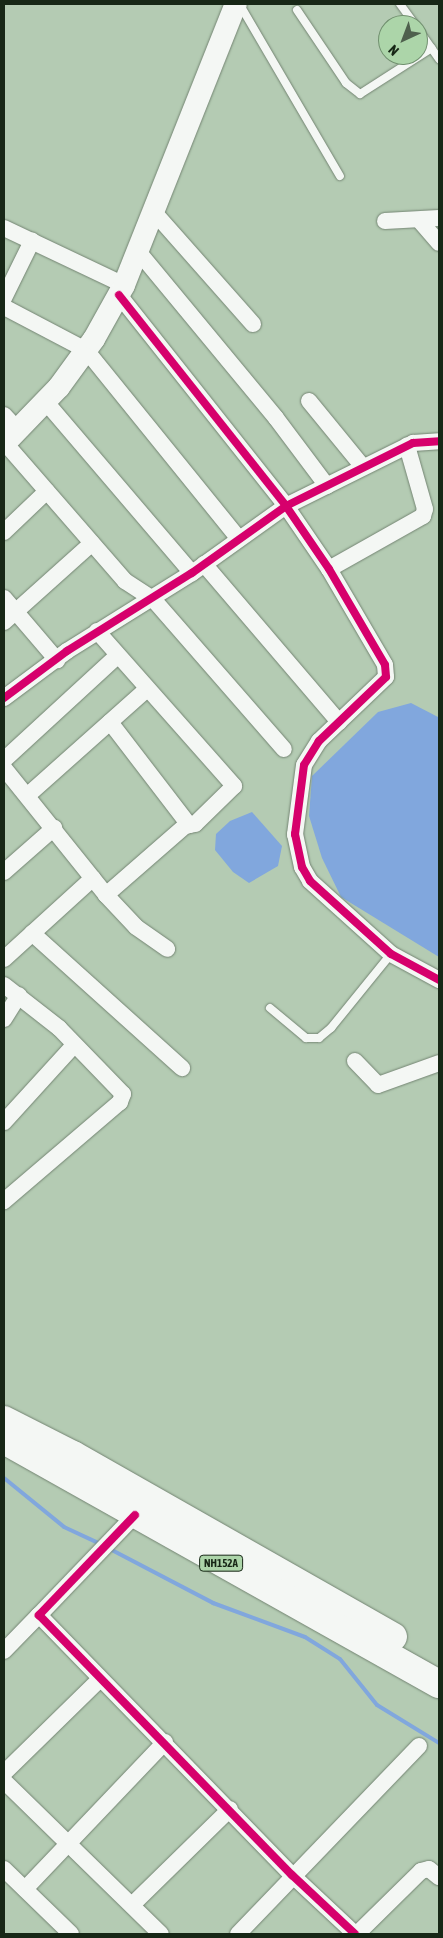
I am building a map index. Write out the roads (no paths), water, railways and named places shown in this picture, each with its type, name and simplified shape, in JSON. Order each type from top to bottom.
[{"type":"highway","name":"NH152A","points":[[4,1420],[73,1455],[439,1662]]},
{"type":"highway","name":"NH152A","points":[[4,1440],[439,1684]]},
{"type":"street","points":[[237,4],[121,290],[86,350],[45,400],[8,433],[47,491],[125,581],[153,598],[284,749]]},
{"type":"street","points":[[152,211],[253,324]]},
{"type":"street","points":[[385,222],[420,221],[439,218]]},
{"type":"street","points":[[420,221],[439,243]]},
{"type":"street","points":[[4,228],[32,241],[121,290],[286,506],[329,569],[387,670],[386,678],[319,741],[304,765],[295,834],[305,875],[390,954],[439,980]]},
{"type":"street","points":[[4,298],[32,241]]},
{"type":"street","points":[[138,250],[270,411],[327,486]]},
{"type":"street","points":[[4,307],[86,350],[239,539]]},
{"type":"street","points":[[45,400],[339,722]]},
{"type":"street","points":[[309,400],[362,467]]},
{"type":"street","points":[[4,698],[97,631],[198,569],[286,506],[407,446],[439,441]]},
{"type":"street","points":[[329,569],[424,516],[425,509],[407,446]]},
{"type":"street","points":[[4,532],[47,491]]},
{"type":"street","points":[[10,617],[92,543]]},
{"type":"street","points":[[4,598],[10,617],[57,660]]},
{"type":"street","points":[[97,631],[117,656],[233,783],[232,791],[195,824],[189,824],[106,895]]},
{"type":"street","points":[[4,760],[117,656]]},
{"type":"street","points":[[28,794],[147,689]]},
{"type":"street","points":[[110,722],[189,824]]},
{"type":"street","points":[[4,768],[28,794],[106,895],[136,928],[167,949]]},
{"type":"street","points":[[4,872],[54,828]]},
{"type":"street","points":[[4,959],[93,878]]},
{"type":"street","points":[[32,933],[182,1068]]},
{"type":"street","points":[[4,984],[59,1028],[120,1089],[122,1098],[4,1201]]},
{"type":"street","points":[[4,1019],[20,995]]},
{"type":"street","points":[[4,1122],[74,1045]]},
{"type":"street","points":[[355,1061],[378,1085],[439,1063]]},
{"type":"street","points":[[4,1651],[135,1515]]},
{"type":"street","points":[[39,1615],[99,1680],[165,1742],[292,1875],[356,1934],[421,1871],[429,1869],[439,1877]]},
{"type":"street","points":[[4,1773],[99,1680]]},
{"type":"street","points":[[25,1889],[165,1742]]},
{"type":"street","points":[[238,1934],[292,1875],[419,1746]]},
{"type":"street","points":[[4,1781],[161,1934]]},
{"type":"street","points":[[132,1905],[230,1809]]},
{"type":"street","points":[[4,1869],[71,1934]]},
{"type":"lane","points":[[237,4],[340,176]]},
{"type":"lane","points":[[400,4],[408,15]]},
{"type":"lane","points":[[297,10],[346,83],[360,94],[432,48]]},
{"type":"lane","points":[[428,43],[439,59]]},
{"type":"lane","points":[[270,1008],[306,1038],[319,1038],[331,1028],[390,954]]},
{"type":"water","points":[[411,703],[438,717],[439,957],[341,897],[322,858],[309,816],[312,776],[378,712]]},
{"type":"water","points":[[252,812],[282,846],[278,866],[249,883],[233,872],[215,850],[216,834],[230,821]]},
{"type":"waterway","points":[[4,1478],[64,1527],[100,1544]]},
{"type":"waterway","points":[[108,1548],[213,1603],[305,1637],[340,1659],[377,1705],[439,1743]]}]
